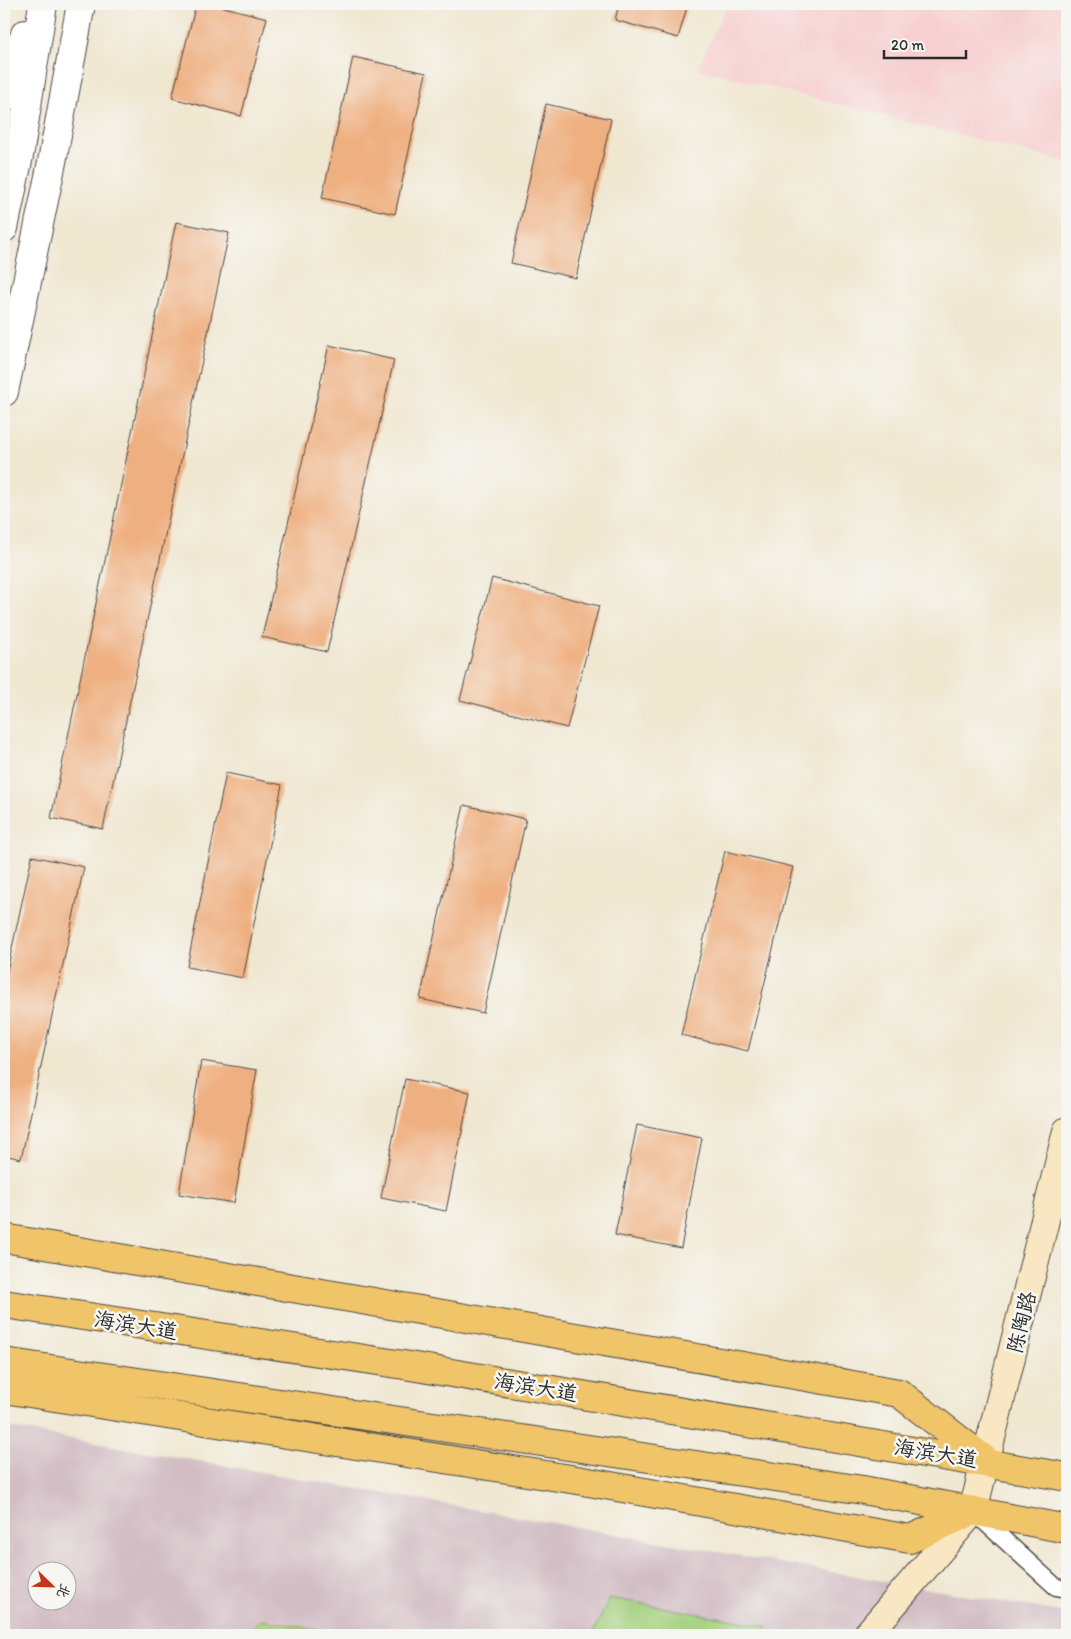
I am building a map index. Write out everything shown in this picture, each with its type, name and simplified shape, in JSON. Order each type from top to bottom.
[{"type":"main road","name":"陈陶路","points":[[973,1512],[987,1462],[1067,1132]]},
{"type":"main road","points":[[4,1238],[899,1393],[987,1462]]},
{"type":"main road","name":"海滨大道","points":[[4,1304],[404,1366],[987,1462],[1067,1477]]},
{"type":"main road","points":[[4,1362],[863,1490],[1067,1529]]},
{"type":"main road","points":[[4,1389],[577,1480],[910,1539],[973,1512]]},
{"type":"main road","points":[[867,1635],[973,1512]]},
{"type":"street","points":[[4,97],[35,4]]},
{"type":"street","points":[[4,228],[19,156],[43,4]]},
{"type":"street","points":[[4,392],[52,162],[82,4]]},
{"type":"lane","points":[[973,1512],[1056,1587],[1067,1589]]},
{"type":"shaded area","points":[[727,4],[1067,4],[1067,162],[698,69]]},
{"type":"shaded area","points":[[4,1427],[1067,1613],[1067,1635],[4,1635]]},
{"type":"green space","points":[[610,1598],[768,1626],[761,1635],[592,1635]]},
{"type":"green space","points":[[261,1620],[347,1635],[243,1635]]},
{"type":"building","points":[[196,4],[212,4],[267,18],[241,116],[172,98]]},
{"type":"building","points":[[619,4],[688,4],[678,38],[615,20]]},
{"type":"building","points":[[353,57],[426,73],[395,214],[322,198]]},
{"type":"building","points":[[546,104],[611,119],[576,278],[511,263]]},
{"type":"building","points":[[176,222],[229,233],[103,829],[51,818]]},
{"type":"building","points":[[329,345],[394,360],[327,652],[262,637]]},
{"type":"building","points":[[492,578],[599,606],[567,728],[460,700]]},
{"type":"building","points":[[226,773],[282,785],[243,978],[187,967]]},
{"type":"building","points":[[464,805],[526,819],[483,1013],[420,999]]},
{"type":"building","points":[[725,851],[793,867],[748,1051],[681,1035]]},
{"type":"building","points":[[32,856],[84,867],[21,1159],[4,1155],[4,985]]},
{"type":"building","points":[[201,1061],[257,1070],[234,1203],[179,1194]]},
{"type":"building","points":[[405,1079],[470,1092],[446,1211],[381,1198]]},
{"type":"building","points":[[637,1125],[702,1138],[681,1248],[615,1235]]}]
